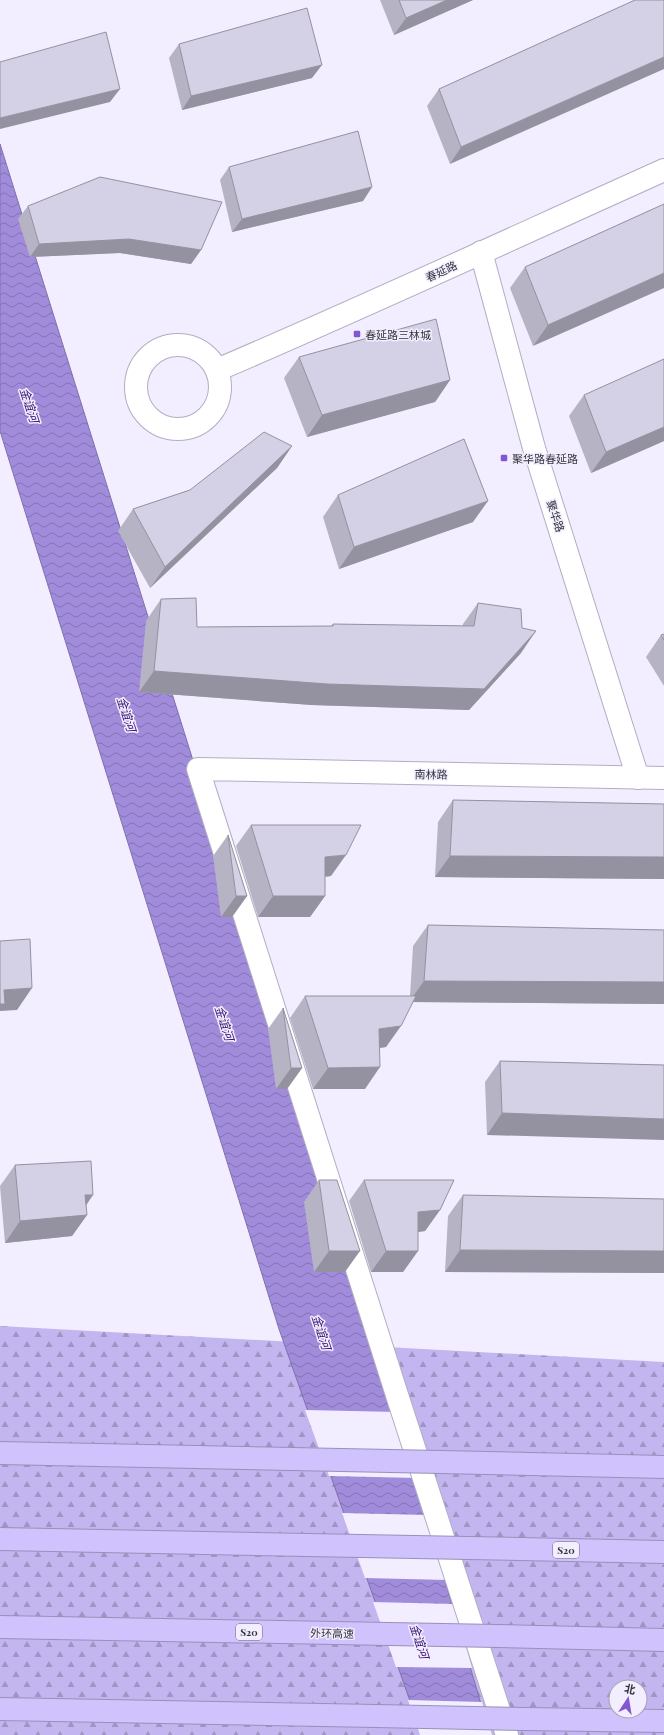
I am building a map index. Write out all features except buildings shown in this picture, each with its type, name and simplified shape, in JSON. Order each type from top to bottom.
[{"type":"highway","points":[[0,1453],[664,1467]]},
{"type":"highway","name":"S20","points":[[0,1539],[664,1552]]},
{"type":"highway","name":"外环高速","points":[[0,1627],[664,1640]]},
{"type":"highway","points":[[0,1708],[664,1721]]},
{"type":"street","name":"春延路","points":[[217,370],[350,313],[481,252],[664,170]]},
{"type":"street","name":"聚华路","points":[[481,252],[534,448],[638,778]]},
{"type":"street","name":"南林路","points":[[507,1735],[198,769],[664,778]]},
{"type":"green space","points":[[0,1326],[664,1362],[664,1735],[0,1735]]},
{"type":"water","name":"金谊河","points":[[0,144],[377,1348],[490,1735],[422,1735],[279,1329],[0,431]]},
{"type":"pier","points":[[305,1410],[398,1412],[417,1478],[329,1476]]},
{"type":"pier","points":[[342,1513],[428,1515],[447,1580],[365,1578]]},
{"type":"pier","points":[[373,1602],[454,1604],[472,1668],[396,1667]]},
{"type":"pier","points":[[408,1700],[482,1702],[492,1735],[420,1735]]},
{"type":"place","name":"春延路三林城","points":[[357,334]]},
{"type":"place","name":"聚华路春延路","points":[[504,458]]}]
